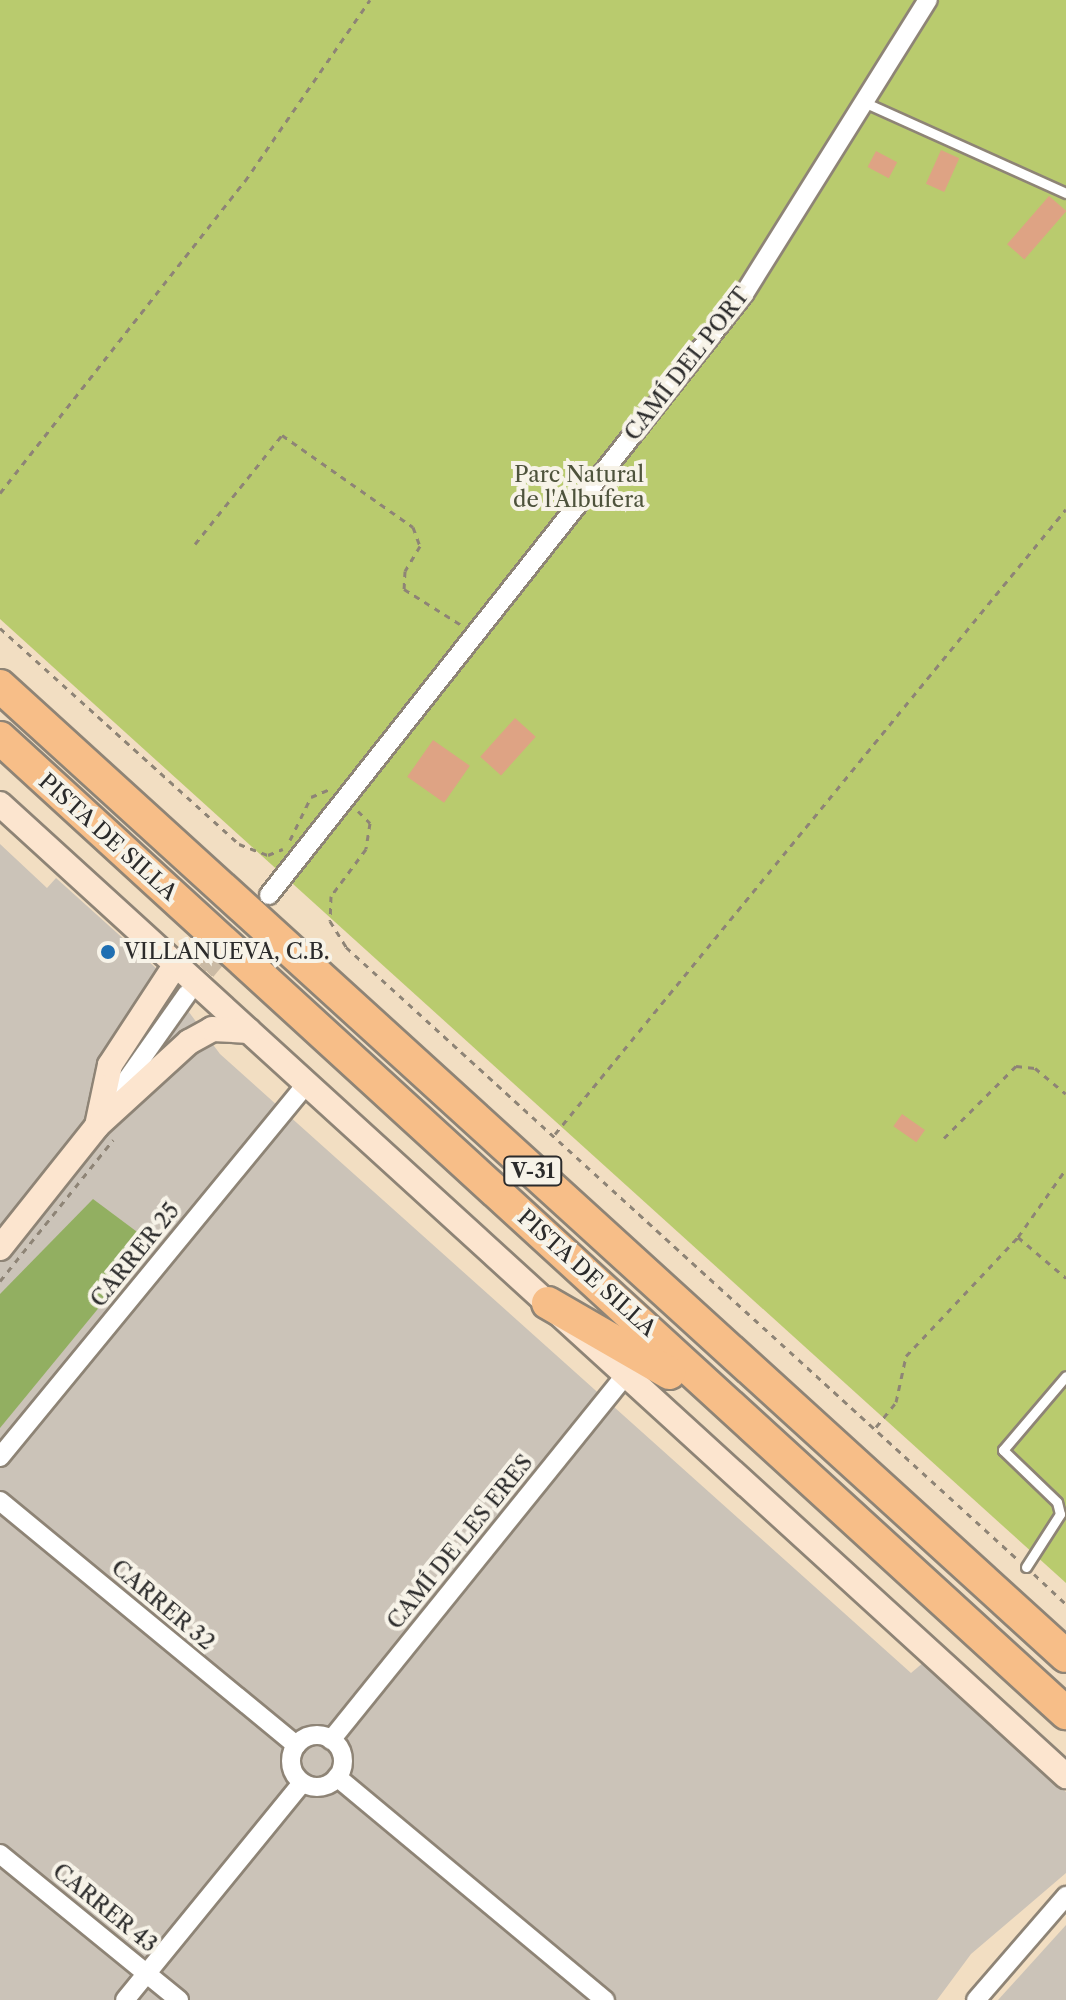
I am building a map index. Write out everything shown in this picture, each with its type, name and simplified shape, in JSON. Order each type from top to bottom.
[{"type":"highway","name":"PISTA DE SILLA","points":[[0,686],[1066,1656]]},
{"type":"highway","name":"PISTA DE SILLA","points":[[0,738],[1066,1713]]},
{"type":"highway","points":[[548,1303],[648,1355],[757,1450],[802,1473]]},
{"type":"street","name":"CAMÍ DEL PORT","points":[[269,895],[466,630],[744,294],[868,104],[928,0]]},
{"type":"street","points":[[0,804],[1066,1776]]},
{"type":"street","points":[[97,1126],[110,1065],[176,964]]},
{"type":"street","points":[[0,1248],[97,1126],[187,994]]},
{"type":"street","points":[[97,1126],[125,1107],[189,1042],[212,1029],[249,1031]]},
{"type":"street","name":"CARRER 25","points":[[0,1457],[307,1083]]},
{"type":"street","name":"CAMÍ DE LES ERES","points":[[331,1740],[626,1375]]},
{"type":"street","name":"CARRER 32","points":[[0,1502],[296,1745]]},
{"type":"street","points":[[310,1736],[331,1740],[343,1757],[337,1777],[319,1787],[302,1783],[292,1770],[296,1745],[310,1736]]},
{"type":"street","points":[[337,1777],[592,1996]]},
{"type":"street","points":[[125,2000],[302,1783]]},
{"type":"street","name":"CARRER 43","points":[[0,1854],[179,2000]]},
{"type":"street","points":[[976,2000],[1066,1896]]},
{"type":"lane","points":[[868,104],[1066,193]]},
{"type":"lane","points":[[1026,1567],[1063,1522],[1057,1502],[1003,1450],[1066,1376]]},
{"type":"path","points":[[0,493],[245,181],[370,0]]},
{"type":"path","points":[[195,544],[282,435],[413,527],[420,546],[405,571],[404,589],[466,630]]},
{"type":"path","points":[[554,1135],[1066,509]]},
{"type":"path","points":[[452,637],[466,630],[471,613]]},
{"type":"path","points":[[0,628],[239,844],[277,851],[311,797],[330,789],[342,796],[370,823],[366,849],[331,896],[330,921],[346,947],[876,1427],[1066,1604]]},
{"type":"path","points":[[944,1138],[1016,1066],[1035,1068],[1066,1094]]},
{"type":"path","points":[[876,1427],[896,1402],[906,1356],[1018,1237],[1066,1169]]},
{"type":"path","points":[[1018,1237],[1066,1278]]},
{"type":"shaded area","points":[[0,844],[47,888],[56,878],[157,969],[220,1054],[911,1673],[924,1662],[1066,1792],[1066,1873],[971,1954],[937,2000],[0,2000]]},
{"type":"shaded area","points":[[1066,1925],[1066,2000],[998,2000]]},
{"type":"green space","name":"Parc Natural de l'Albufera","points":[[0,0],[1066,0],[1066,1583],[0,619]]},
{"type":"green space","points":[[93,1199],[152,1243],[0,1428],[0,1294]]},
{"type":"building","points":[[941,150],[959,158],[944,192],[926,184]]},
{"type":"building","points":[[876,151],[897,162],[889,178],[868,167]]},
{"type":"building","points":[[1049,196],[1066,212],[1024,259],[1007,244]]},
{"type":"building","points":[[515,718],[536,737],[501,775],[480,757]]},
{"type":"building","points":[[433,740],[470,766],[444,803],[407,777]]},
{"type":"building","points":[[902,1114],[925,1130],[916,1142],[893,1126]]},
{"type":"tunnel","points":[[189,992],[257,910]]},
{"type":"place","name":"VILLANUEVA, C.B.","points":[[108,952]]}]
